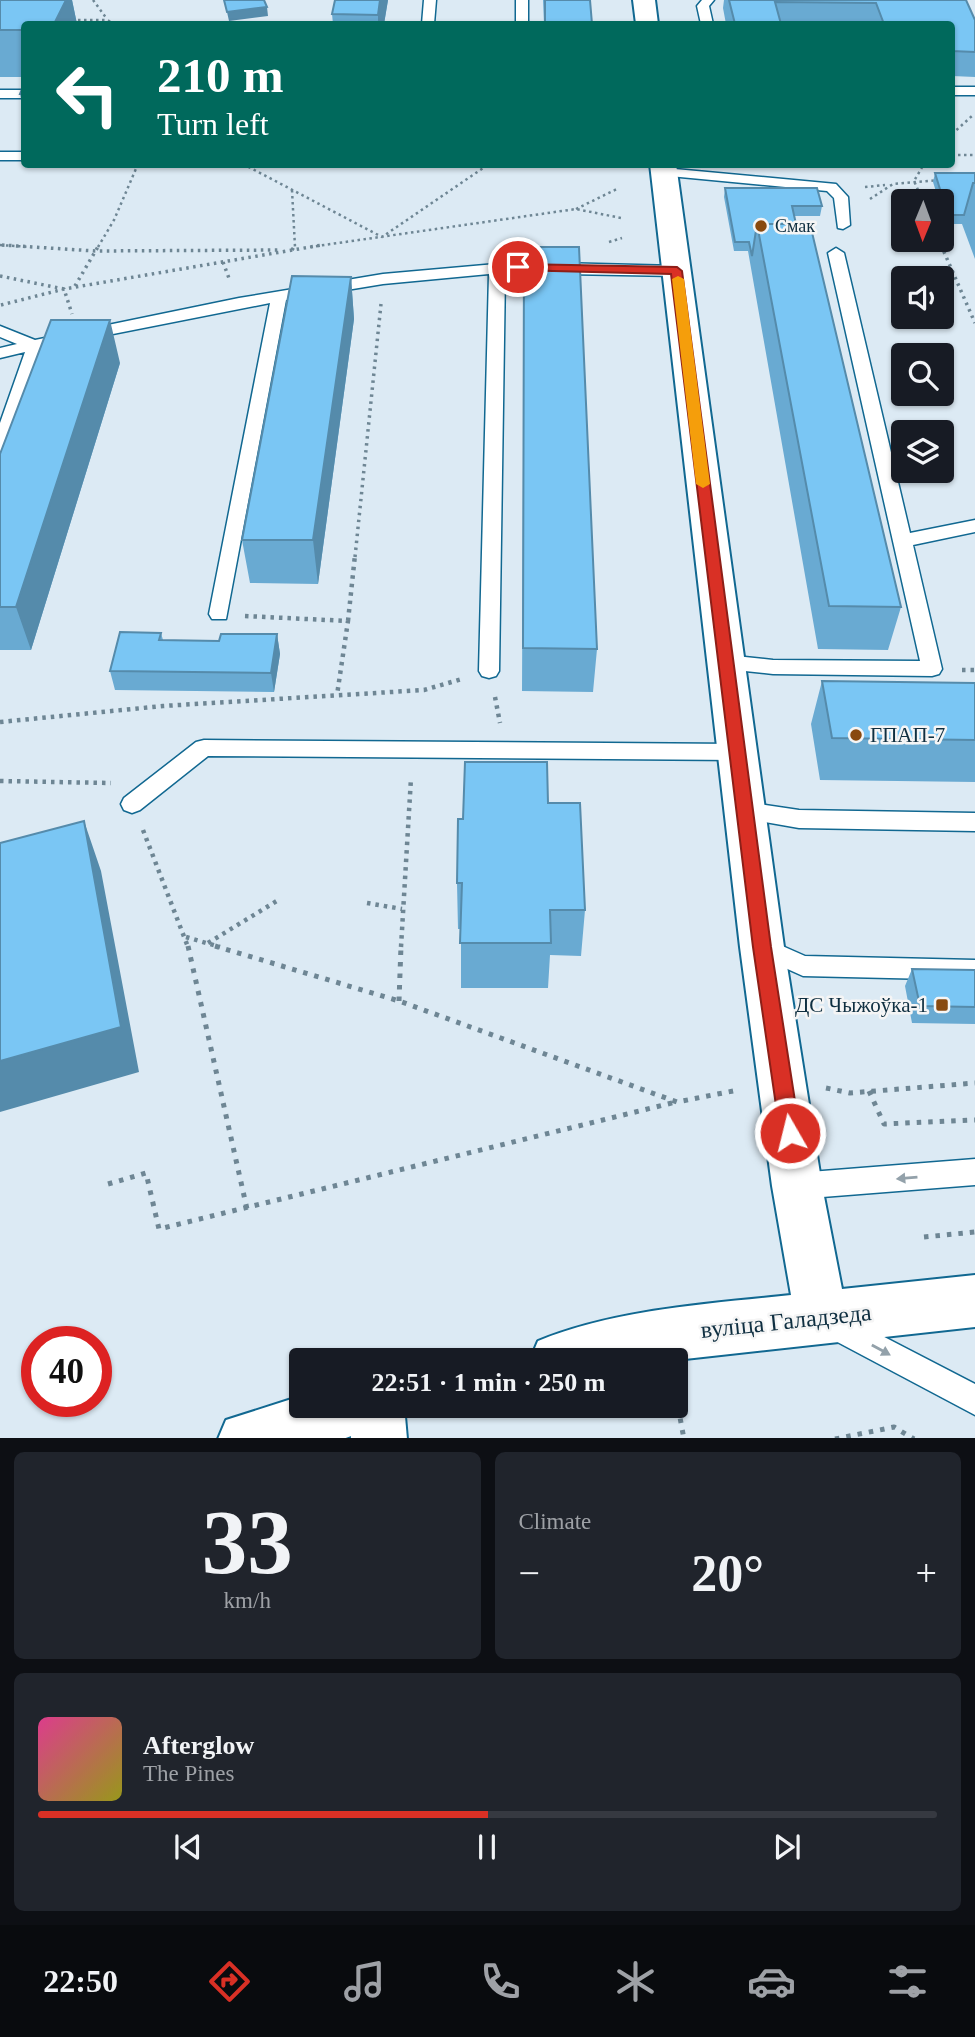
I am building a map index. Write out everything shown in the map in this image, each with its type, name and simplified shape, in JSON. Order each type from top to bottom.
[{"type":"street","points":[[644,0],[647,21]]},
{"type":"street","points":[[664,168],[762,947],[797,1186],[821,1318]]},
{"type":"street","name":"вуліца Галадзеда","points":[[608,1348],[663,1335],[975,1301]]},
{"type":"street","points":[[245,1438],[318,1418]]},
{"type":"street","points":[[378,1418],[379,1438]]},
{"type":"lane","points":[[428,21],[430,0]]},
{"type":"lane","points":[[522,0],[522,21]]},
{"type":"lane","points":[[706,21],[703,6],[708,0]]},
{"type":"lane","points":[[955,92],[975,91]]},
{"type":"lane","points":[[0,94],[21,94]]},
{"type":"lane","points":[[0,156],[21,156]]},
{"type":"lane","points":[[664,168],[702,177],[821,184],[837,191],[841,197],[843,225]]},
{"type":"lane","points":[[726,662],[773,667],[932,670],[836,253]]},
{"type":"lane","points":[[489,671],[497,269]]},
{"type":"lane","points":[[0,354],[78,335],[383,279],[497,269],[677,271]]},
{"type":"lane","points":[[219,614],[279,297]]},
{"type":"lane","points":[[0,331],[35,346]]},
{"type":"lane","points":[[0,447],[35,346]]},
{"type":"lane","points":[[903,541],[975,526]]},
{"type":"lane","points":[[132,804],[204,748],[737,751]]},
{"type":"lane","points":[[744,811],[799,819],[975,822]]},
{"type":"lane","points":[[762,947],[803,966],[975,970]]},
{"type":"lane","points":[[797,1186],[975,1172]]},
{"type":"lane","points":[[821,1318],[975,1400]]},
{"type":"path","points":[[93,0],[107,20]]},
{"type":"path","points":[[67,20],[107,20]]},
{"type":"path","points":[[955,131],[974,114]]},
{"type":"path","points":[[955,155],[975,155]]},
{"type":"path","points":[[74,287],[114,220],[136,168]]},
{"type":"path","points":[[251,168],[382,237]]},
{"type":"path","points":[[382,237],[483,168]]},
{"type":"path","points":[[914,180],[922,168]]},
{"type":"path","points":[[914,180],[918,189]]},
{"type":"path","points":[[843,225],[885,185],[914,180],[950,180]]},
{"type":"path","points":[[0,305],[74,287],[295,250],[576,209],[620,188]]},
{"type":"path","points":[[292,190],[295,250]]},
{"type":"path","points":[[576,209],[621,218]]},
{"type":"path","points":[[0,246],[95,251],[295,250]]},
{"type":"path","points":[[944,252],[975,323]]},
{"type":"path","points":[[0,276],[64,289]]},
{"type":"path","points":[[337,695],[348,621],[383,279]]},
{"type":"path","points":[[219,614],[348,621]]},
{"type":"path","points":[[0,722],[163,706],[424,690],[489,671],[507,751]]},
{"type":"path","points":[[398,1001],[401,909],[413,751]]},
{"type":"path","points":[[0,781],[158,783]]},
{"type":"path","points":[[132,804],[186,937],[247,1209]]},
{"type":"path","points":[[207,944],[280,899]]},
{"type":"path","points":[[368,903],[401,909]]},
{"type":"path","points":[[186,937],[398,1001],[677,1102]]},
{"type":"path","points":[[108,1184],[146,1173],[159,1230],[677,1102],[783,1081],[850,1093],[975,1083]]},
{"type":"path","points":[[869,1091],[884,1124],[975,1120]]},
{"type":"path","points":[[924,1237],[975,1232]]},
{"type":"path","points":[[680,1418],[684,1438]]},
{"type":"path","points":[[835,1438],[894,1427],[914,1438]]},
{"type":"building","points":[[0,0],[66,0],[56,21],[21,21],[21,30],[0,30]]},
{"type":"building","points":[[224,0],[264,0],[267,7],[227,12]]},
{"type":"building","points":[[335,0],[380,0],[378,15],[332,14]]},
{"type":"building","points":[[545,0],[590,0],[592,21],[545,21]]},
{"type":"building","points":[[729,0],[966,0],[975,20],[975,52],[955,51],[955,21],[883,21],[876,3],[775,2],[780,21],[734,21]]},
{"type":"building","points":[[935,173],[975,173],[975,183],[964,215],[954,215],[954,189],[940,189]]},
{"type":"building","points":[[725,188],[817,188],[822,206],[792,206],[796,224],[757,224],[752,256],[749,242],[735,242]]},
{"type":"building","points":[[757,224],[810,224],[901,607],[829,606]]},
{"type":"building","points":[[524,247],[579,247],[597,649],[523,648]]},
{"type":"building","points":[[292,276],[351,277],[313,540],[242,540]]},
{"type":"building","points":[[51,320],[110,320],[16,607],[0,607],[0,454]]},
{"type":"building","points":[[120,632],[161,633],[159,640],[219,641],[221,634],[277,634],[271,673],[110,671]]},
{"type":"building","points":[[822,681],[975,683],[975,740],[832,738]]},
{"type":"building","points":[[465,762],[547,762],[548,803],[580,803],[585,910],[550,910],[551,943],[460,943],[462,883],[457,883],[458,819],[463,819]]},
{"type":"building","points":[[84,821],[121,1027],[0,1061],[0,843]]},
{"type":"building","points":[[912,969],[975,970],[975,1007],[920,1006]]},
{"type":"slow traffic","points":[[678,279],[703,484]]},
{"type":"place","name":"Смак","points":[[761,226]]},
{"type":"place","name":"ГПАП-7","points":[[856,735]]},
{"type":"place","name":"ДС Чыжоўка-1","points":[[942,1005]]},
{"type":"route","points":[[518,267],[677,271],[762,947],[790,1133]]}]
